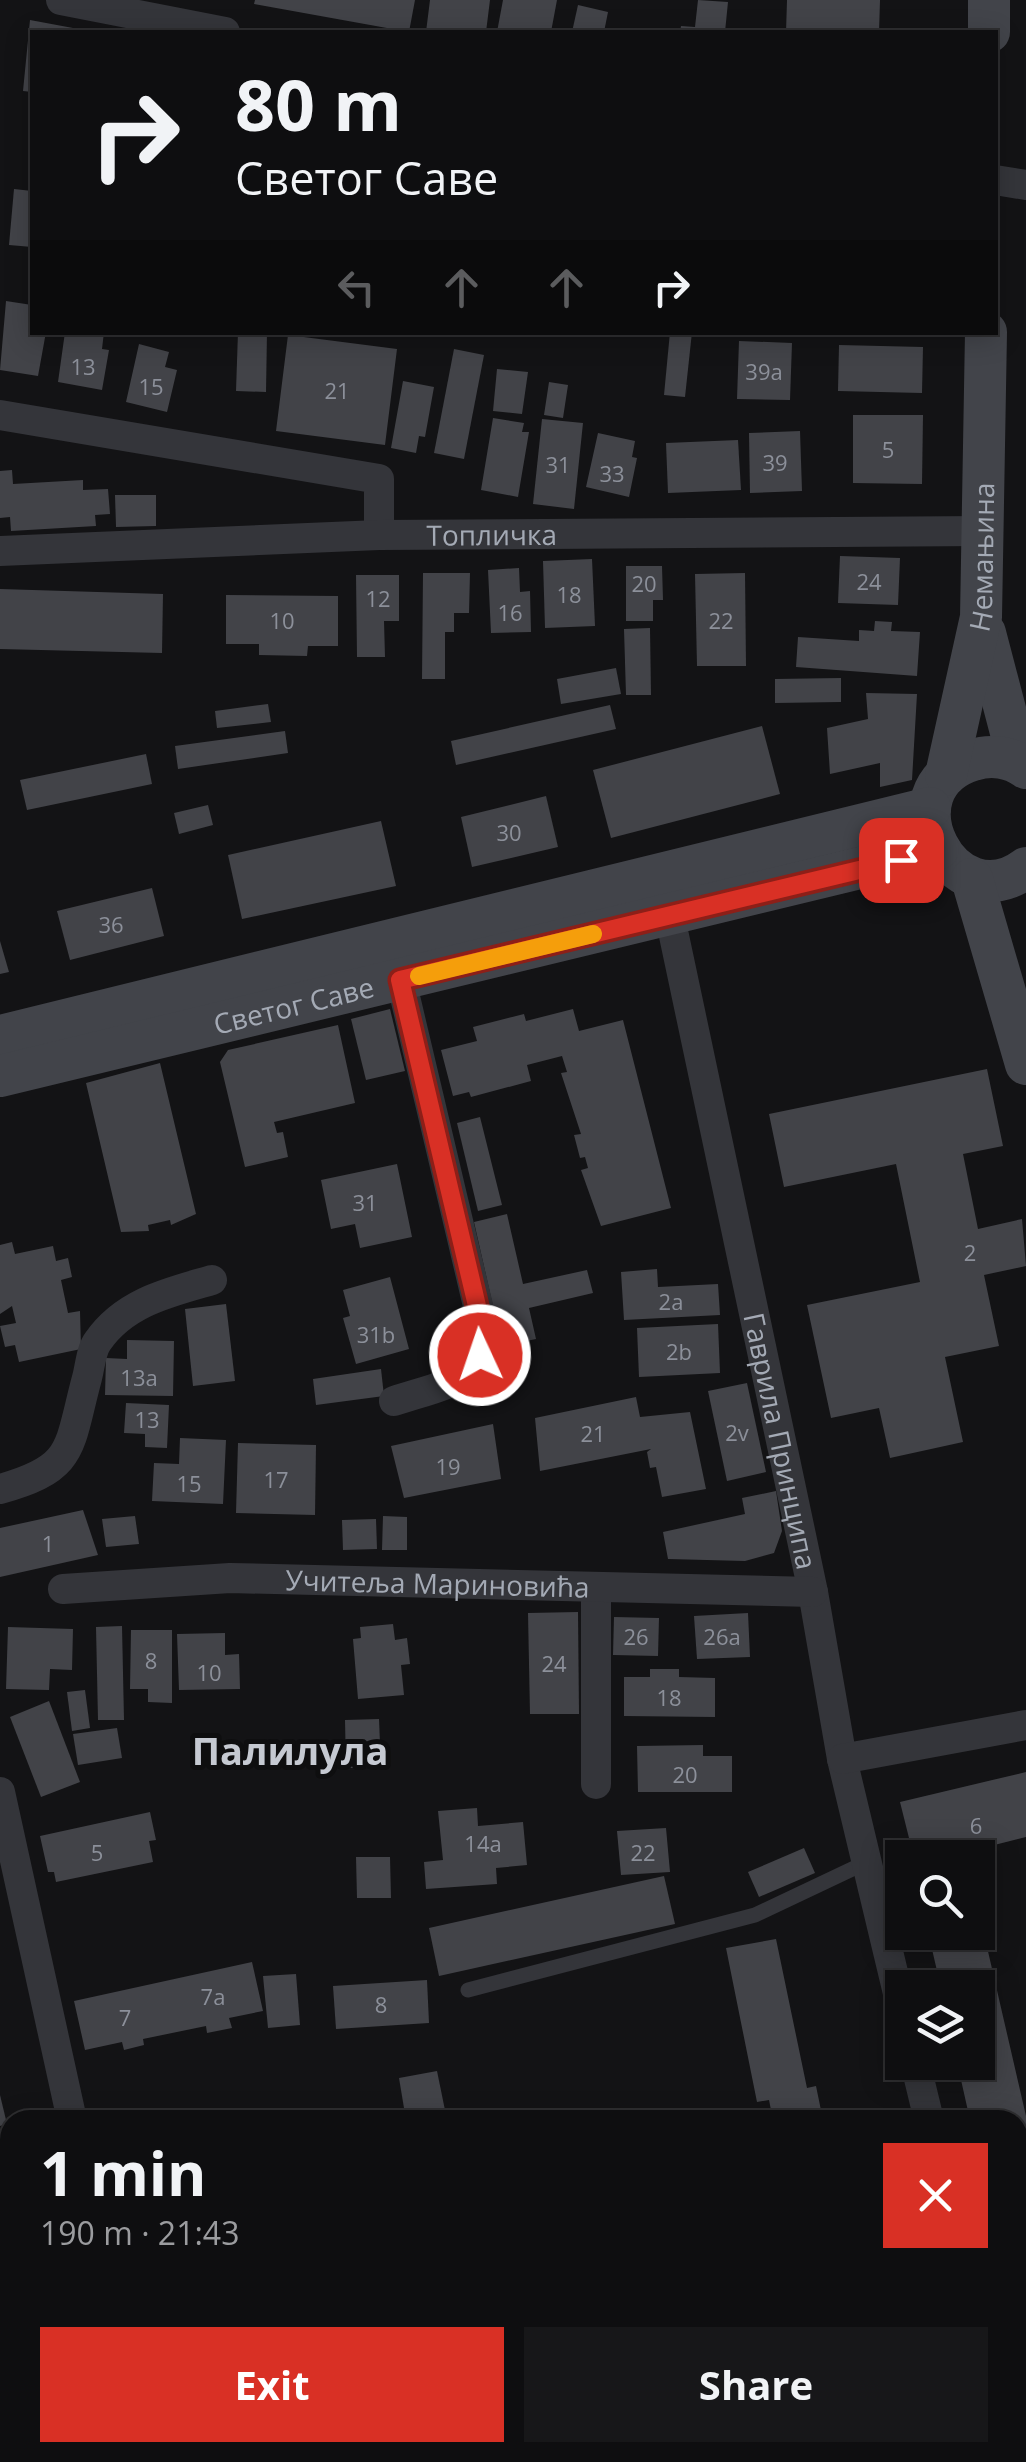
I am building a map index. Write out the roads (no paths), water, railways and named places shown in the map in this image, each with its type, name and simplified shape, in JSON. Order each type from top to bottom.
[{"type":"main road","points":[[989,30],[990,0]]},
{"type":"main road","name":"Немањина","points":[[938,792],[982,617],[986,335]]},
{"type":"main road","points":[[982,617],[1023,766]]},
{"type":"main road","name":"Светог Саве","points":[[0,1036],[659,875],[938,792],[962,763],[981,758],[1023,766]]},
{"type":"main road","points":[[938,792],[938,850],[972,879],[1026,1064]]},
{"type":"main road","name":"Светог Саве","points":[[0,1076],[938,850]]},
{"type":"main road","points":[[972,879],[1002,880],[1026,868]]},
{"type":"street","points":[[61,0],[215,30]]},
{"type":"street","points":[[998,180],[1026,185]]},
{"type":"street","points":[[0,415],[379,479],[379,534]]},
{"type":"street","name":"Топличка","points":[[0,551],[379,534],[984,531]]},
{"type":"street","name":"Гаврила Принципа","points":[[659,875],[672,915],[813,1592],[842,1759],[893,1970]]},
{"type":"street","points":[[394,1400],[462,1378],[476,1364],[481,1346],[478,1310],[400,980]]},
{"type":"street","points":[[0,1489],[46,1475],[60,1464],[69,1446],[97,1342],[143,1300],[212,1280]]},
{"type":"street","name":"Учитеља Мариновића","points":[[63,1589],[230,1578],[813,1592]]},
{"type":"street","points":[[596,1587],[596,1784]]},
{"type":"street","points":[[842,1759],[1026,1725]]},
{"type":"street","points":[[0,1792],[70,2110]]},
{"type":"street","points":[[919,2080],[927,2110]]},
{"type":"lane","points":[[468,1990],[755,1915],[868,1862]]},
{"type":"district","name":"Палилула","points":[[290,1750]]}]
